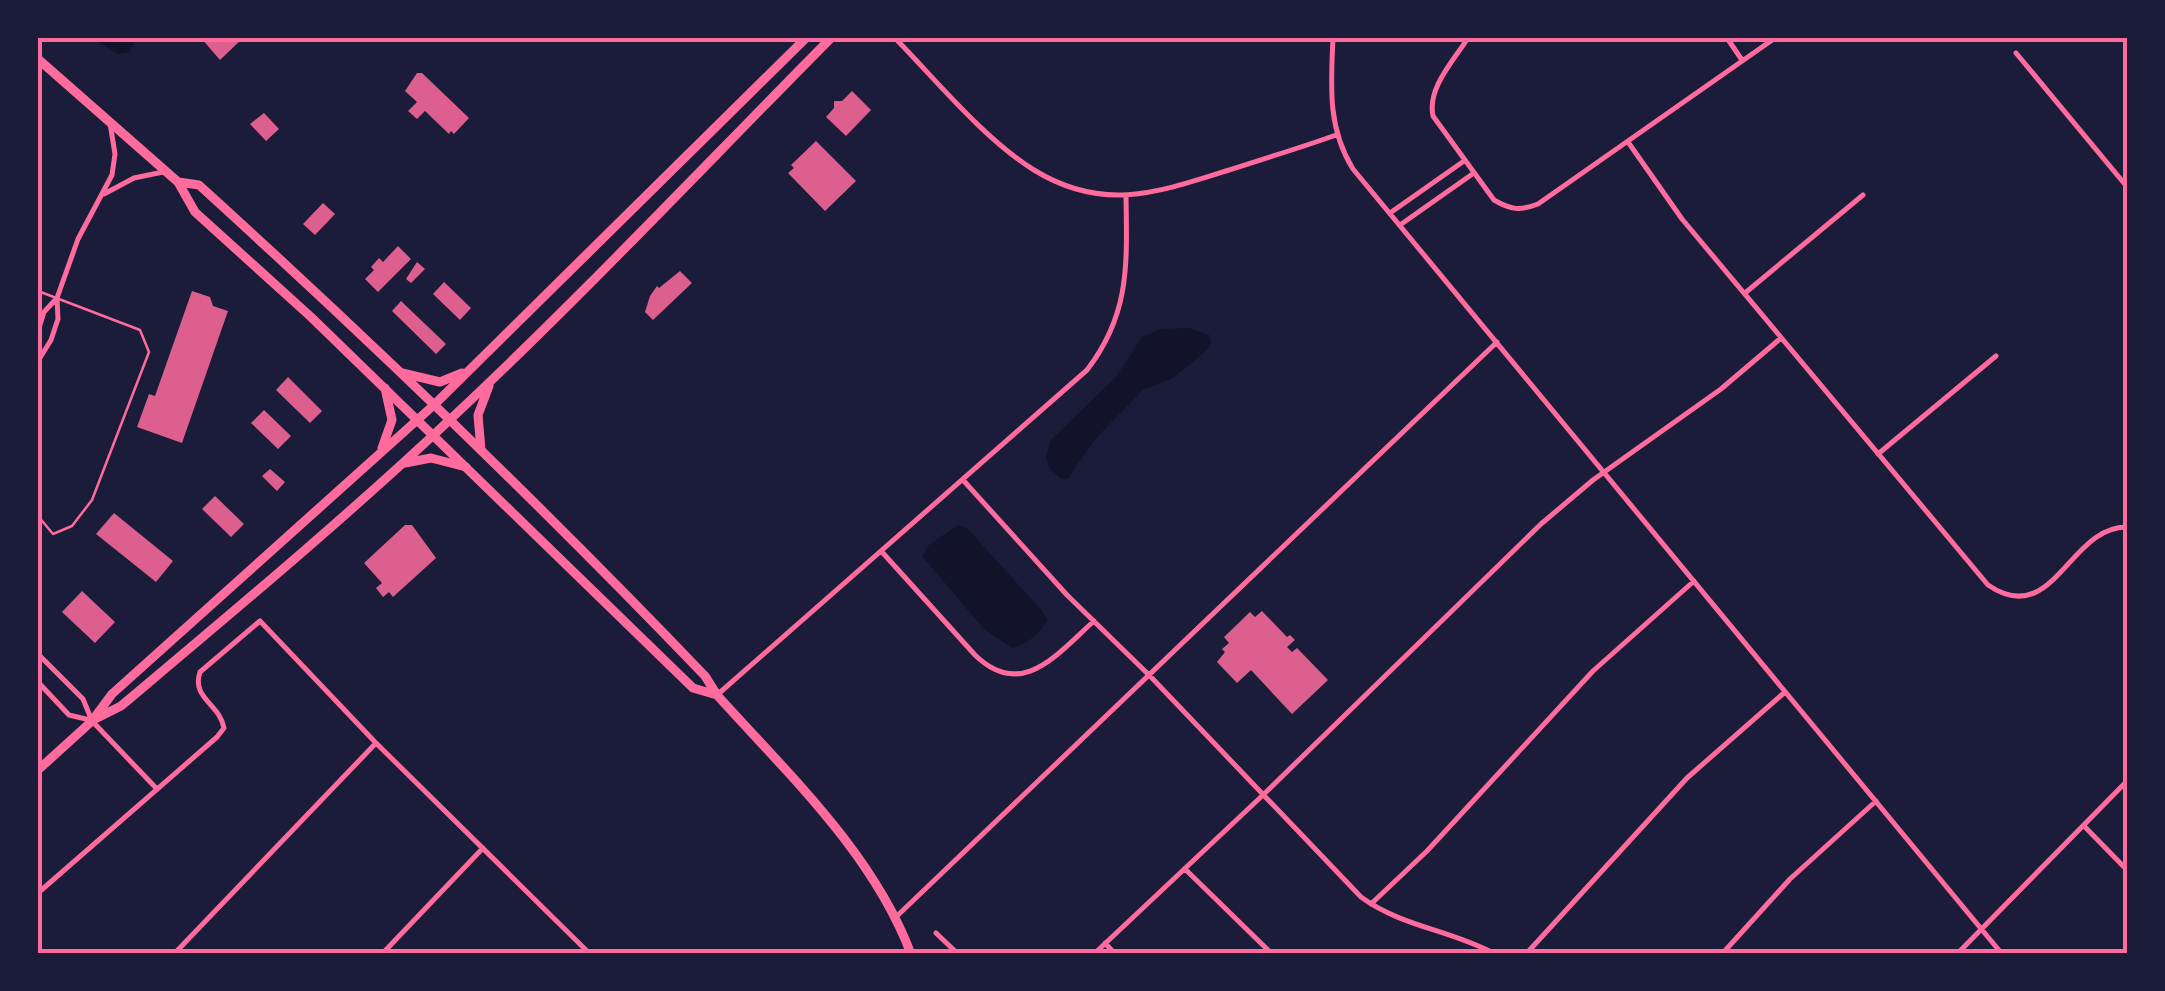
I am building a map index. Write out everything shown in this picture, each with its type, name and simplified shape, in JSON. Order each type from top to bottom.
[{"type":"main road","points":[[38,770],[92,720],[112,694],[474,367],[806,38]]},
{"type":"main road","points":[[92,720],[121,706],[302,555],[450,420],[832,38]]},
{"type":"main road","points":[[38,59],[178,182],[195,212],[386,388],[692,688],[717,695]]},
{"type":"main road","points":[[178,182],[199,185],[402,373],[598,564],[705,676],[717,695],[844,839],[897,916],[911,954]]},
{"type":"main road","points":[[402,373],[440,382],[474,367]]},
{"type":"main road","points":[[481,450],[478,415],[491,380]]},
{"type":"main road","points":[[380,454],[392,420],[386,388]]},
{"type":"main road","points":[[402,464],[432,458],[466,466]]},
{"type":"street","points":[[895,38],[977,121],[1036,171],[1071,188],[1126,197],[1166,190],[1336,136]]},
{"type":"street","points":[[1333,38],[1330,106],[1336,136],[1353,169],[2002,954]]},
{"type":"street","points":[[1468,38],[1435,90],[1431,105],[1438,125],[1494,200],[1522,210],[1538,204],[1774,38]]},
{"type":"street","points":[[1726,38],[1742,60]]},
{"type":"street","points":[[2016,54],[2128,188]]},
{"type":"street","points":[[38,362],[58,319],[58,298],[78,239],[115,162],[110,122]]},
{"type":"street","points":[[1628,142],[1682,219],[1974,572],[1998,592],[2010,596],[2034,594],[2098,534],[2128,527]]},
{"type":"street","points":[[1390,212],[1464,161]]},
{"type":"street","points":[[101,196],[134,178],[165,171]]},
{"type":"street","points":[[1400,225],[1472,174]]},
{"type":"street","points":[[1745,293],[1864,195]]},
{"type":"street","points":[[717,695],[1087,370],[1106,342],[1124,293],[1126,197]]},
{"type":"street","points":[[38,331],[44,312],[58,298]]},
{"type":"street","points":[[1094,954],[1264,795],[1541,524],[1604,472],[1721,389],[1781,338]]},
{"type":"street","points":[[897,916],[1497,342]]},
{"type":"street","points":[[1878,454],[1996,356]]},
{"type":"street","points":[[963,480],[1094,621],[1371,904],[1404,921],[1471,942],[1495,954]]},
{"type":"street","points":[[882,552],[988,668],[1007,676],[1044,665],[1094,621]]},
{"type":"street","points":[[1371,904],[1427,850],[1592,671],[1694,581]]},
{"type":"street","points":[[38,893],[218,737],[224,728],[222,718],[198,692],[196,682],[200,672],[260,622],[376,743],[590,953]]},
{"type":"street","points":[[38,654],[83,699],[92,720],[157,789]]},
{"type":"street","points":[[38,682],[69,714],[92,720]]},
{"type":"street","points":[[1526,954],[1687,778],[1785,692]]},
{"type":"street","points":[[174,954],[376,743]]},
{"type":"street","points":[[1957,954],[2128,780]]},
{"type":"street","points":[[1722,954],[1790,879],[1877,801]]},
{"type":"street","points":[[2083,825],[2128,870]]},
{"type":"street","points":[[382,954],[484,848]]},
{"type":"street","points":[[1185,868],[1272,954]]},
{"type":"street","points":[[936,933],[958,954]]},
{"type":"street","points":[[1105,943],[1115,954]]},
{"type":"lane","points":[[38,291],[140,330],[148,352],[92,500],[72,526],[53,534],[38,516]]},
{"type":"shaded area","points":[[92,38],[137,38],[129,52],[118,54]]},
{"type":"shaded area","points":[[1189,328],[1209,335],[1211,343],[1207,350],[1173,378],[1143,390],[1097,437],[1068,478],[1062,479],[1050,469],[1046,458],[1051,440],[1116,377],[1142,337],[1161,329]]},
{"type":"shaded area","points":[[958,525],[968,529],[1042,611],[1047,620],[1028,641],[1012,648],[984,629],[922,556],[929,545]]},
{"type":"building","points":[[201,38],[243,38],[220,60]]},
{"type":"building","points":[[417,73],[422,73],[469,118],[454,134],[449,134],[425,111],[417,119],[408,111],[417,102],[405,91]]},
{"type":"building","points":[[852,91],[871,110],[846,136],[826,117],[834,108],[834,101],[842,101]]},
{"type":"building","points":[[264,113],[279,129],[266,141],[250,124]]},
{"type":"building","points":[[816,141],[856,181],[825,211],[788,173],[794,168],[791,165]]},
{"type":"building","points":[[323,203],[335,214],[315,235],[303,224]]},
{"type":"building","points":[[398,246],[411,259],[378,292],[365,279],[379,258],[383,262]]},
{"type":"building","points":[[417,262],[425,269],[411,283],[406,279]]},
{"type":"building","points":[[680,271],[692,283],[653,320],[645,312],[650,296],[657,286]]},
{"type":"building","points":[[444,282],[471,308],[460,320],[433,294]]},
{"type":"building","points":[[192,291],[210,297],[213,306],[228,311],[182,443],[137,427],[149,394],[155,396]]},
{"type":"building","points":[[401,301],[446,344],[436,354],[392,311]]},
{"type":"building","points":[[288,377],[322,411],[310,423],[276,390]]},
{"type":"building","points":[[264,410],[291,436],[278,449],[251,423]]},
{"type":"building","points":[[270,469],[285,482],[277,491],[262,476]]},
{"type":"building","points":[[215,496],[244,524],[231,537],[202,509]]},
{"type":"building","points":[[114,513],[173,561],[156,582],[96,534]]},
{"type":"building","points":[[405,525],[412,525],[436,558],[393,597],[389,592],[383,597],[376,588],[382,583],[364,563]]},
{"type":"building","points":[[82,591],[115,622],[95,643],[62,612]]},
{"type":"building","points":[[1262,611],[1287,637],[1295,640],[1287,647],[1292,652],[1297,648],[1328,680],[1292,714],[1251,670],[1237,683],[1217,662],[1229,643],[1224,637],[1250,612],[1255,617]]}]
